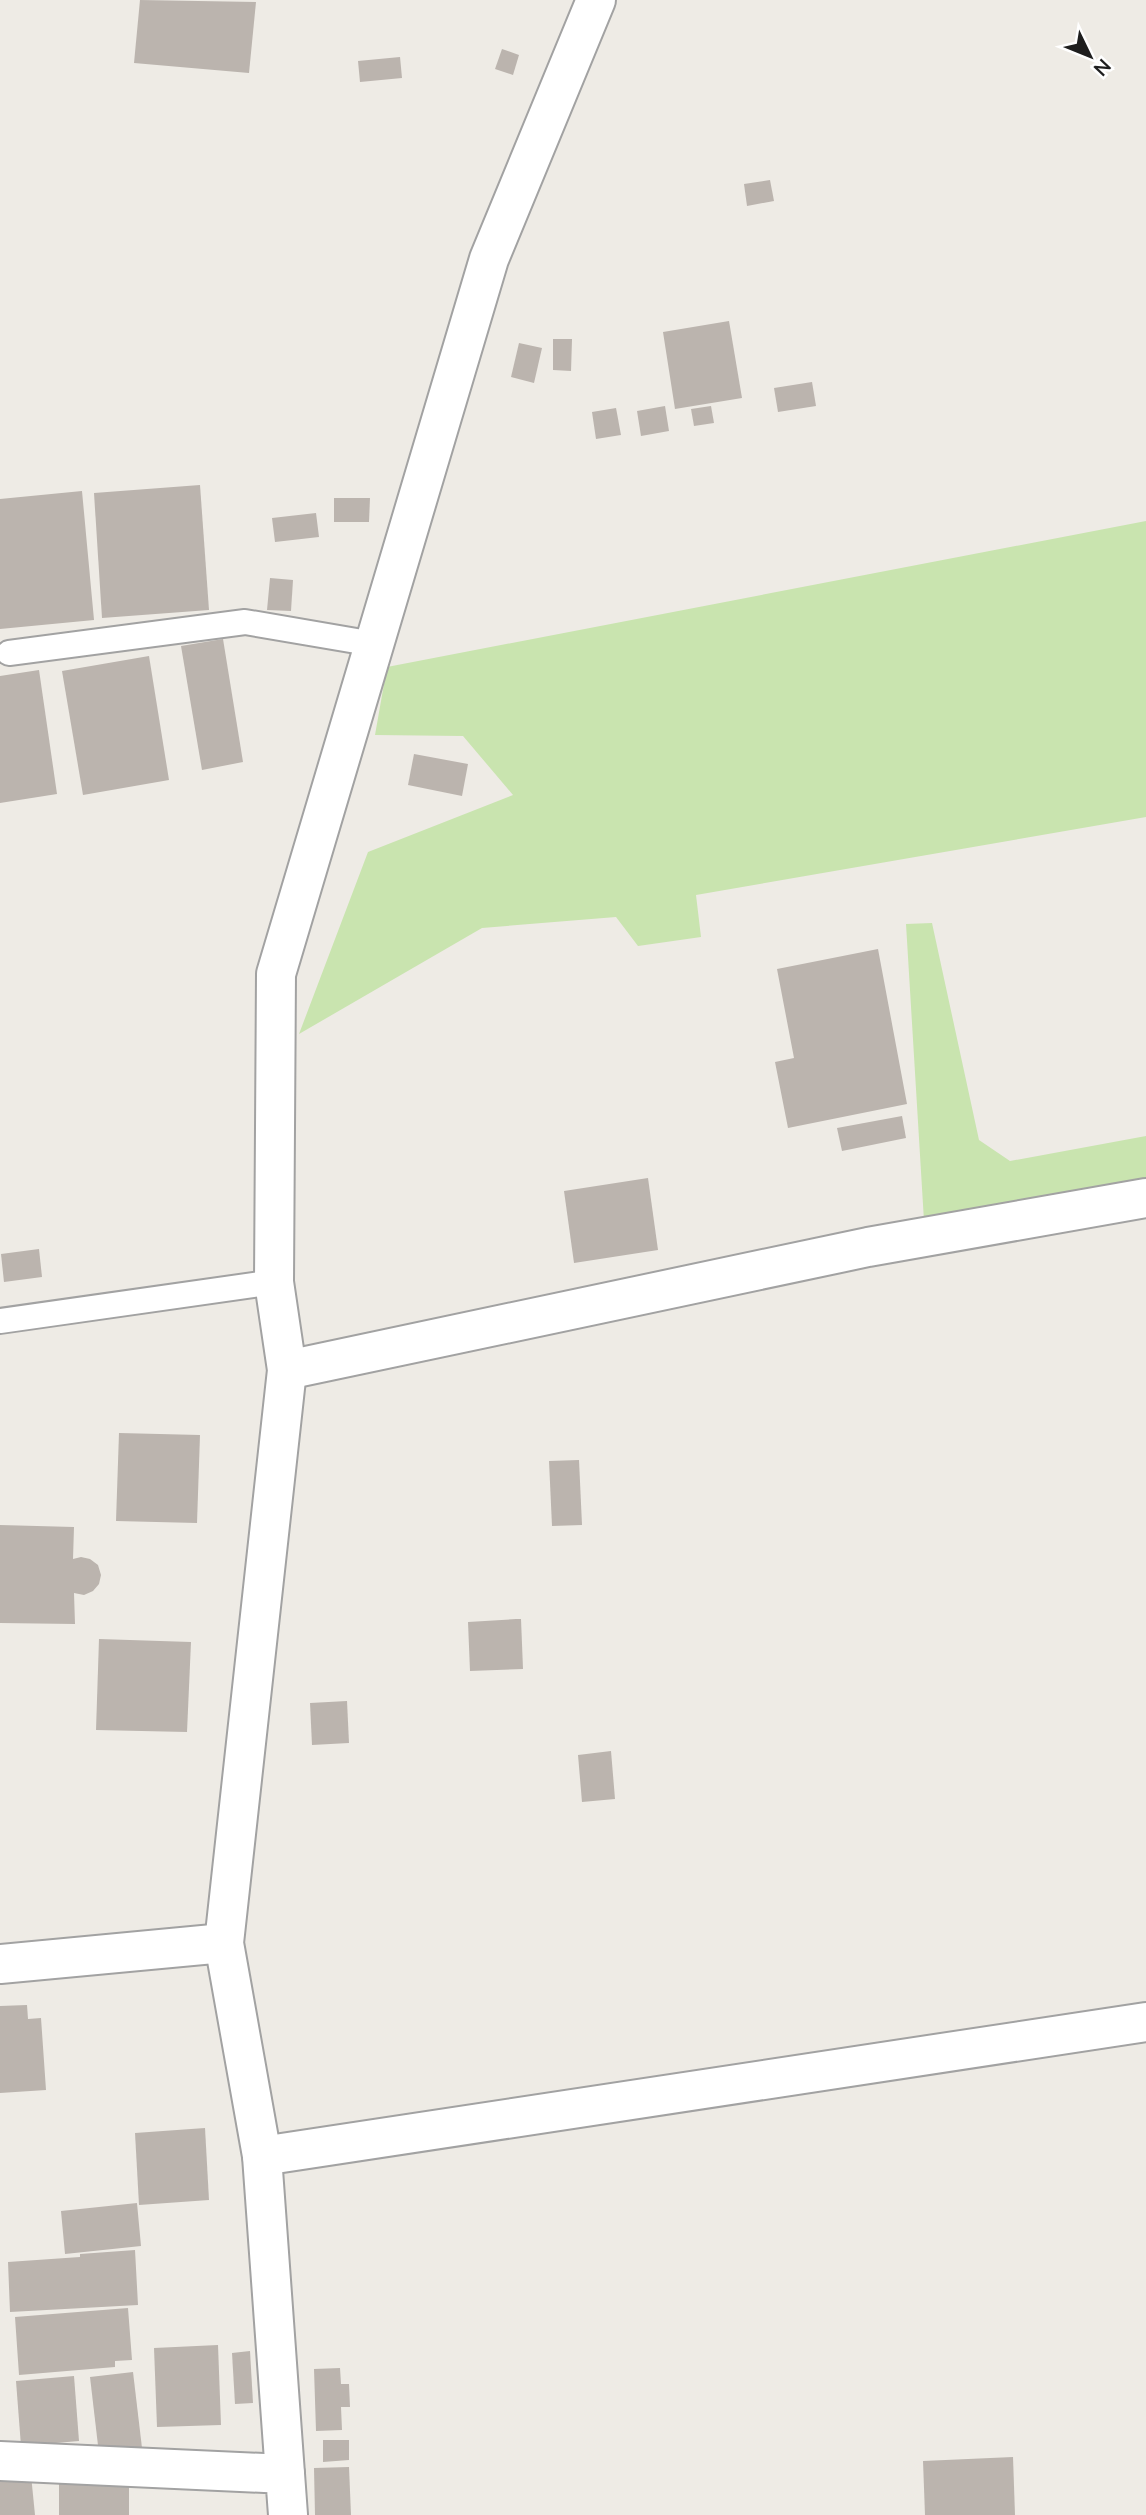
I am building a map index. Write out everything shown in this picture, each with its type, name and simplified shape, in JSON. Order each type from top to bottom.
[{"type":"street","points":[[288,2515],[262,2156],[224,1942],[287,1370],[274,1282],[276,974],[489,259],[596,0]]},
{"type":"street","points":[[287,1370],[868,1247],[1146,1198]]},
{"type":"street","points":[[0,1964],[224,1942]]},
{"type":"street","points":[[262,2156],[1146,2022]]},
{"type":"street","points":[[0,2461],[285,2474]]},
{"type":"lane","points":[[9,653],[245,622],[374,643]]},
{"type":"lane","points":[[0,1321],[274,1282]]},
{"type":"green space","points":[[1146,521],[1146,817],[696,895],[701,937],[638,946],[616,917],[482,928],[299,1034],[368,852],[513,795],[463,736],[375,735],[387,667]]},
{"type":"green space","points":[[932,923],[979,1140],[1010,1161],[1146,1136],[1146,1183],[924,1221],[906,924]]},
{"type":"building","points":[[140,0],[256,2],[249,73],[134,63]]},
{"type":"building","points":[[502,49],[519,55],[513,75],[495,69]]},
{"type":"building","points":[[400,57],[402,78],[360,82],[358,61]]},
{"type":"building","points":[[770,180],[774,201],[747,206],[744,184]]},
{"type":"building","points":[[729,321],[742,398],[675,409],[663,332]]},
{"type":"building","points":[[553,339],[572,339],[571,371],[553,370]]},
{"type":"building","points":[[519,343],[542,348],[534,383],[511,377]]},
{"type":"building","points":[[812,382],[816,406],[778,412],[774,388]]},
{"type":"building","points":[[665,406],[669,431],[641,436],[637,411]]},
{"type":"building","points":[[711,406],[714,423],[694,426],[691,409]]},
{"type":"building","points":[[616,408],[621,435],[596,439],[592,412]]},
{"type":"building","points":[[200,485],[209,610],[102,618],[94,493]]},
{"type":"building","points":[[82,491],[94,620],[0,629],[0,499]]},
{"type":"building","points":[[334,498],[370,498],[369,522],[334,522]]},
{"type":"building","points":[[316,513],[319,537],[275,542],[272,518]]},
{"type":"building","points":[[270,578],[293,580],[291,611],[267,610]]},
{"type":"building","points":[[223,639],[243,762],[202,770],[181,646]]},
{"type":"building","points":[[149,656],[169,780],[83,795],[62,671]]},
{"type":"building","points":[[39,670],[57,794],[0,803],[0,676]]},
{"type":"building","points":[[414,754],[468,764],[462,796],[408,785]]},
{"type":"building","points":[[878,949],[907,1104],[788,1128],[775,1062],[794,1058],[777,969]]},
{"type":"building","points":[[902,1116],[906,1138],[842,1151],[837,1128]]},
{"type":"building","points":[[648,1178],[658,1250],[574,1263],[564,1191]]},
{"type":"building","points":[[39,1249],[42,1277],[4,1282],[1,1254]]},
{"type":"building","points":[[119,1433],[200,1435],[197,1523],[116,1521]]},
{"type":"building","points":[[579,1460],[582,1525],[552,1526],[549,1461]]},
{"type":"building","points":[[0,1525],[74,1527],[73,1559],[90,1559],[98,1565],[101,1575],[99,1584],[93,1591],[84,1595],[74,1593],[75,1624],[0,1623]]},
{"type":"building","points":[[521,1619],[523,1669],[470,1671],[468,1622]]},
{"type":"building","points":[[99,1639],[191,1642],[187,1732],[96,1730]]},
{"type":"building","points":[[347,1701],[349,1743],[312,1745],[310,1703]]},
{"type":"building","points":[[611,1751],[615,1799],[582,1802],[578,1755]]},
{"type":"building","points":[[27,2005],[28,2019],[41,2018],[46,2090],[0,2093],[0,2006]]},
{"type":"building","points":[[205,2128],[209,2200],[139,2205],[135,2133]]},
{"type":"building","points":[[137,2203],[141,2246],[65,2254],[61,2211]]},
{"type":"building","points":[[135,2250],[138,2305],[10,2312],[8,2262]]},
{"type":"building","points":[[128,2308],[132,2360],[115,2361],[115,2367],[19,2375],[15,2317]]},
{"type":"building","points":[[218,2345],[221,2425],[157,2427],[154,2348]]},
{"type":"building","points":[[250,2351],[253,2403],[235,2404],[232,2353]]},
{"type":"building","points":[[340,2368],[341,2384],[349,2384],[350,2407],[341,2407],[342,2430],[316,2431],[314,2369]]},
{"type":"building","points":[[133,2372],[142,2448],[99,2454],[90,2377]]},
{"type":"building","points":[[74,2376],[79,2441],[21,2446],[16,2381]]},
{"type":"building","points":[[323,2440],[349,2440],[349,2460],[323,2462]]},
{"type":"building","points":[[1013,2457],[1015,2515],[925,2515],[923,2461]]},
{"type":"building","points":[[349,2467],[351,2515],[315,2515],[314,2468]]},
{"type":"building","points":[[31,2475],[35,2515],[0,2515],[0,2478]]},
{"type":"building","points":[[129,2482],[129,2515],[59,2515],[59,2483]]}]
